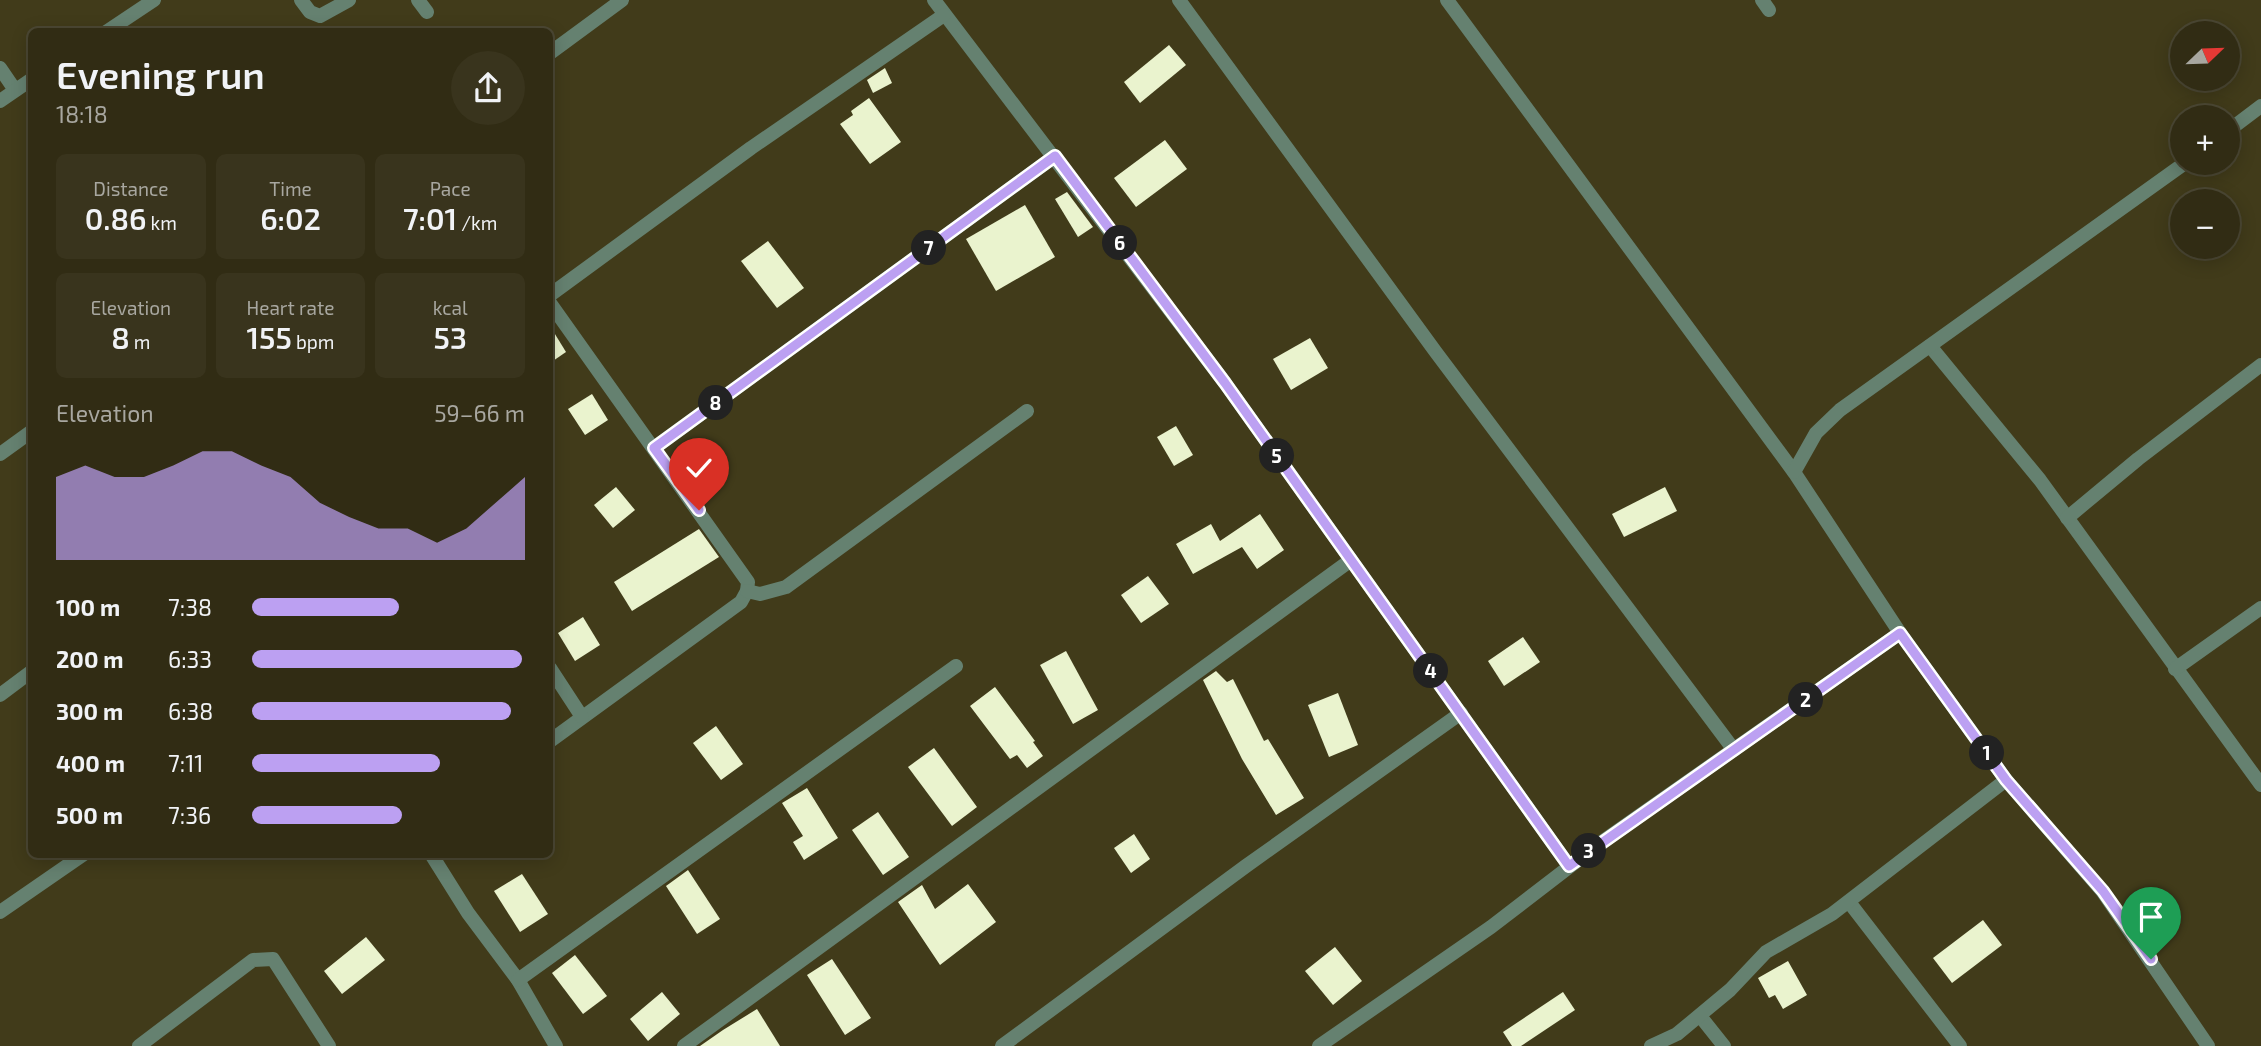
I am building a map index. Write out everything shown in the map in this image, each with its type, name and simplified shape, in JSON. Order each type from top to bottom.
[{"type":"street","points":[[112,28],[155,0]]},
{"type":"street","points":[[301,0],[310,12],[320,16],[349,0]]},
{"type":"street","points":[[418,0],[427,12]]},
{"type":"street","points":[[553,51],[622,0]]},
{"type":"street","points":[[934,0],[1225,383],[1569,866]]},
{"type":"street","points":[[1179,0],[1435,351],[1734,750]]},
{"type":"street","points":[[1447,0],[1794,472],[1900,633],[2006,780],[2103,891],[2208,1046]]},
{"type":"street","points":[[553,293],[751,148],[944,15]]},
{"type":"street","points":[[0,68],[15,90]]},
{"type":"street","points":[[0,101],[28,82]]},
{"type":"street","points":[[2240,122],[2261,106]]},
{"type":"street","points":[[654,448],[1055,156]]},
{"type":"street","points":[[1794,472],[1816,433],[1840,410],[2170,174]]},
{"type":"street","points":[[553,307],[743,571],[748,582],[741,602],[553,739]]},
{"type":"street","points":[[1930,346],[2032,470],[2261,785]]},
{"type":"street","points":[[2067,518],[2138,458],[2261,365]]},
{"type":"street","points":[[747,591],[760,594],[786,587],[1027,411]]},
{"type":"street","points":[[0,454],[28,434]]},
{"type":"street","points":[[684,1046],[819,950],[1230,646],[1351,561]]},
{"type":"street","points":[[2175,669],[2261,608]]},
{"type":"street","points":[[1319,1046],[1491,927],[1569,866],[1900,633]]},
{"type":"street","points":[[518,980],[956,666]]},
{"type":"street","points":[[553,672],[582,717]]},
{"type":"street","points":[[0,695],[28,674]]},
{"type":"street","points":[[1002,1046],[1246,866],[1461,713]]},
{"type":"street","points":[[1651,1046],[1677,1034],[1700,1016],[1730,990],[1766,952],[1849,901],[2006,780]]},
{"type":"street","points":[[0,912],[78,858]]},
{"type":"street","points":[[433,858],[468,913],[518,980],[556,1046]]},
{"type":"street","points":[[1849,901],[1959,1046]]},
{"type":"street","points":[[139,1046],[253,960],[273,959],[329,1046]]},
{"type":"street","points":[[1700,1016],[1724,1046]]},
{"type":"building","points":[[1169,45],[1186,65],[1140,103],[1124,82]]},
{"type":"building","points":[[885,68],[892,83],[873,93],[867,80]]},
{"type":"building","points":[[869,98],[901,142],[870,164],[840,124],[853,115],[851,111]]},
{"type":"building","points":[[1165,140],[1187,169],[1136,207],[1114,178]]},
{"type":"building","points":[[1067,192],[1093,227],[1078,237],[1055,199]]},
{"type":"building","points":[[1025,205],[1055,257],[996,291],[966,239]]},
{"type":"building","points":[[768,241],[804,288],[777,308],[741,261]]},
{"type":"building","points":[[553,331],[566,352],[553,361]]},
{"type":"building","points":[[1310,338],[1328,368],[1291,390],[1273,359]]},
{"type":"building","points":[[592,394],[608,420],[585,435],[568,409]]},
{"type":"building","points":[[1176,426],[1193,455],[1174,466],[1157,437]]},
{"type":"building","points":[[616,487],[635,510],[613,528],[594,505]]},
{"type":"building","points":[[1665,487],[1677,511],[1624,537],[1612,514]]},
{"type":"building","points":[[1260,514],[1284,550],[1257,569],[1242,547],[1193,574],[1176,544],[1211,524],[1220,541]]},
{"type":"building","points":[[699,529],[719,557],[632,611],[614,582]]},
{"type":"building","points":[[1148,576],[1169,604],[1141,623],[1121,595]]},
{"type":"building","points":[[583,617],[600,645],[575,661],[558,633]]},
{"type":"building","points":[[1523,637],[1540,662],[1504,686],[1488,661]]},
{"type":"building","points":[[1066,651],[1098,710],[1073,724],[1040,665]]},
{"type":"building","points":[[1216,671],[1227,682],[1233,679],[1264,741],[1268,739],[1304,798],[1276,815],[1242,759],[1203,680]]},
{"type":"building","points":[[995,687],[1043,756],[1027,768],[1017,755],[1010,759],[970,706]]},
{"type":"building","points":[[1338,693],[1358,745],[1329,757],[1308,705]]},
{"type":"building","points":[[716,726],[743,764],[721,780],[693,743]]},
{"type":"building","points":[[934,748],[977,807],[952,826],[908,767]]},
{"type":"building","points":[[807,788],[838,838],[804,860],[793,842],[803,836],[782,803]]},
{"type":"building","points":[[878,812],[909,857],[883,875],[852,830]]},
{"type":"building","points":[[1134,834],[1150,859],[1131,873],[1114,848]]},
{"type":"building","points":[[688,870],[720,919],[697,934],[666,886]]},
{"type":"building","points":[[522,874],[548,914],[520,932],[494,891]]},
{"type":"building","points":[[968,884],[996,922],[940,965],[898,902],[922,885],[935,909]]},
{"type":"building","points":[[1983,920],[2002,945],[1952,983],[1933,958]]},
{"type":"building","points":[[366,937],[385,960],[342,994],[324,971]]},
{"type":"building","points":[[1335,947],[1362,981],[1333,1005],[1305,971]]},
{"type":"building","points":[[575,955],[607,996],[583,1014],[552,973]]},
{"type":"building","points":[[832,959],[871,1018],[845,1035],[807,975]]},
{"type":"building","points":[[1788,961],[1807,995],[1783,1009],[1775,995],[1769,998],[1758,978]]},
{"type":"building","points":[[662,992],[680,1014],[648,1041],[630,1019]]},
{"type":"building","points":[[1563,992],[1575,1010],[1521,1046],[1512,1046],[1503,1032]]},
{"type":"building","points":[[757,1009],[780,1046],[700,1046],[723,1030]]},
{"type":"route","points":[[699,510],[654,448],[1055,156],[1225,383],[1569,866],[1675,794],[1900,633],[2006,780],[2103,891],[2151,959]]}]
